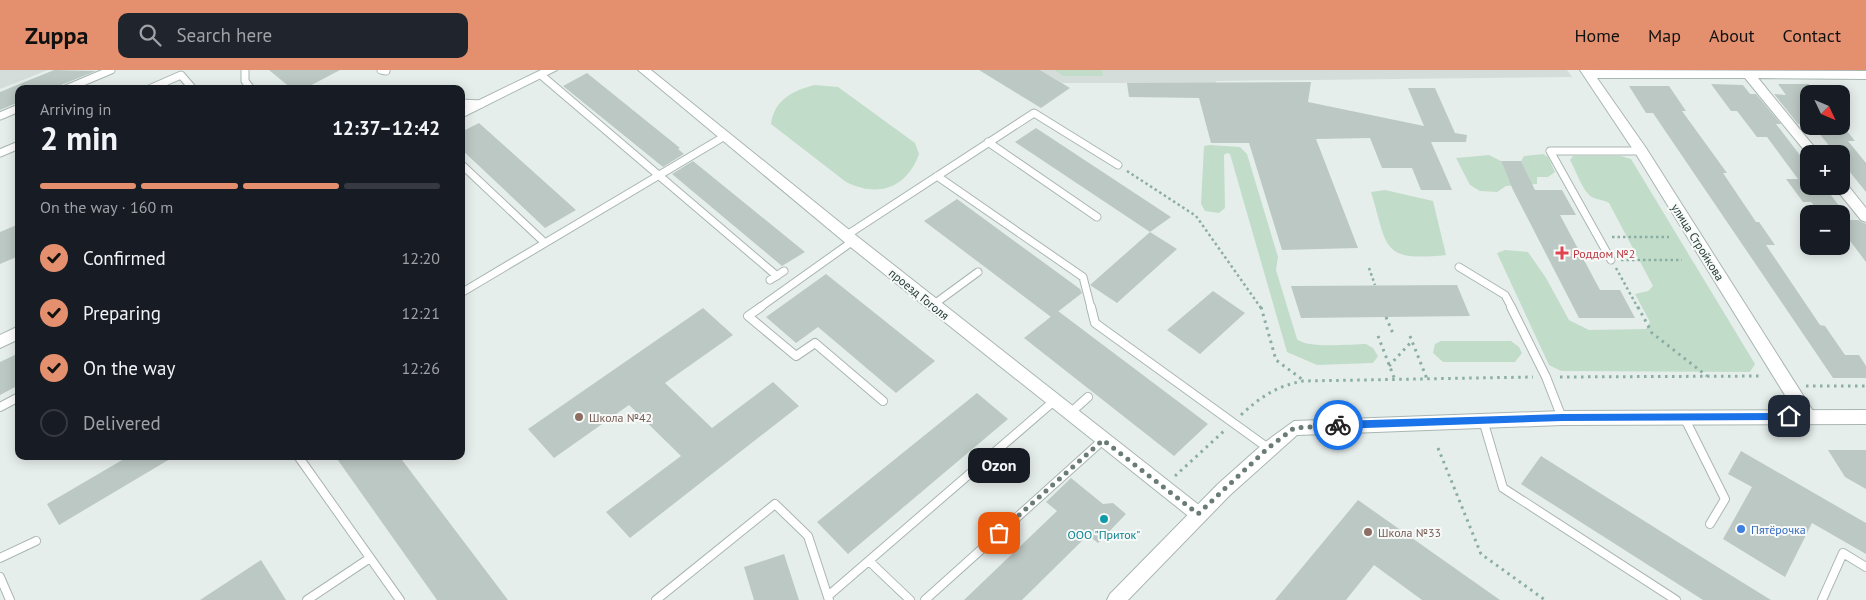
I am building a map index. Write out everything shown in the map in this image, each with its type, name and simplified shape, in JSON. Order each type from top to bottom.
[{"type":"street","name":"проезд Гоголя","points":[[644,70],[1069,414],[1198,514]]},
{"type":"street","points":[[465,112],[546,72]]},
{"type":"street","points":[[1587,72],[1866,75]]},
{"type":"street","name":"улица Стройкова","points":[[1587,72],[1642,151],[1807,416]]},
{"type":"street","points":[[1748,74],[1807,145]]},
{"type":"street","points":[[1848,195],[1866,217]]},
{"type":"street","points":[[0,342],[15,334]]},
{"type":"street","points":[[1116,600],[1198,514],[1268,448],[1294,428],[1562,418],[1684,416],[1866,417]]},
{"type":"lane","points":[[75,85],[111,70]]},
{"type":"lane","points":[[245,70],[245,82],[248,85]]},
{"type":"lane","points":[[381,70],[386,71]]},
{"type":"lane","points":[[156,85],[179,72],[190,85]]},
{"type":"lane","points":[[546,72],[659,175],[781,273],[770,280]]},
{"type":"lane","points":[[465,103],[481,104]]},
{"type":"lane","points":[[0,116],[15,110]]},
{"type":"lane","points":[[883,400],[815,343],[796,356],[748,316],[850,238],[937,176],[1034,113],[1118,165]]},
{"type":"lane","points":[[465,291],[725,136]]},
{"type":"lane","points":[[988,142],[1097,217]]},
{"type":"lane","points":[[0,153],[15,147]]},
{"type":"lane","points":[[1612,260],[1550,151],[1642,151]]},
{"type":"lane","points":[[465,168],[544,243]]},
{"type":"lane","points":[[937,176],[1083,277],[1095,323],[1268,448]]},
{"type":"lane","points":[[1459,267],[1505,295],[1546,377],[1562,418]]},
{"type":"lane","points":[[933,305],[978,272]]},
{"type":"lane","points":[[1069,414],[1088,397]]},
{"type":"lane","points":[[0,407],[15,399]]},
{"type":"lane","points":[[656,600],[775,504],[808,536],[829,598],[1054,401]]},
{"type":"lane","points":[[1684,416],[1725,499],[1710,524]]},
{"type":"lane","points":[[1483,420],[1503,488],[1676,600]]},
{"type":"lane","points":[[925,600],[1103,440]]},
{"type":"lane","points":[[301,460],[400,600]]},
{"type":"lane","points":[[0,558],[36,541]]},
{"type":"lane","points":[[1822,600],[1843,553],[1866,566]]},
{"type":"lane","points":[[307,600],[370,558]]},
{"type":"lane","points":[[869,561],[910,600]]},
{"type":"lane","points":[[0,578],[10,600]]},
{"type":"path","points":[[1118,165],[1196,216],[1262,309],[1276,360],[1304,381]]},
{"type":"path","points":[[1598,237],[1669,237]]},
{"type":"path","points":[[1682,260],[1612,260],[1652,333],[1707,376]]},
{"type":"path","points":[[1369,268],[1375,285]]},
{"type":"path","points":[[1386,317],[1394,336]]},
{"type":"path","points":[[1378,336],[1395,380]]},
{"type":"path","points":[[1410,336],[1427,379]]},
{"type":"path","points":[[1389,366],[1412,341]]},
{"type":"path","points":[[1788,385],[1866,386]]},
{"type":"path","points":[[1438,448],[1481,554],[1546,600]]},
{"type":"shaded area","points":[[0,70],[48,70],[0,89]]},
{"type":"shaded area","points":[[1040,70],[1567,70],[1572,77],[1216,81],[1216,83],[1062,83]]},
{"type":"green space","points":[[1054,70],[1102,70],[1103,76],[1064,76]]},
{"type":"green space","points":[[815,85],[838,87],[915,143],[919,154],[914,166],[907,175],[890,187],[869,189],[858,187],[846,182],[771,124],[780,102],[792,93]]},
{"type":"green space","points":[[1204,146],[1240,147],[1247,154],[1278,257],[1276,270],[1297,339],[1302,342],[1319,345],[1366,344],[1373,348],[1378,356],[1373,363],[1317,365],[1287,352],[1230,154],[1224,155],[1225,208],[1219,213],[1205,211],[1201,204]]},
{"type":"green space","points":[[1543,154],[1548,157],[1555,172],[1548,177],[1537,177],[1537,184],[1506,186],[1497,192],[1480,191],[1470,185],[1456,158],[1489,155],[1501,161],[1509,180],[1530,180],[1521,161],[1524,156]]},
{"type":"green space","points":[[1573,156],[1621,156],[1631,159],[1755,364],[1750,372],[1561,371],[1549,365],[1497,253],[1505,250],[1528,252],[1546,278],[1569,320],[1589,330],[1646,329],[1650,322],[1635,294],[1648,291],[1653,286],[1609,203],[1594,198],[1586,192],[1570,160]]},
{"type":"green space","points":[[1385,190],[1433,201],[1446,255],[1409,256],[1398,253],[1390,247],[1385,238],[1371,192]]},
{"type":"green space","points":[[1441,341],[1511,341],[1519,347],[1522,353],[1515,362],[1443,362],[1433,353],[1435,344]]},
{"type":"building","points":[[54,70],[96,71],[61,85],[17,85]]},
{"type":"building","points":[[269,70],[340,70],[312,85],[287,85]]},
{"type":"building","points":[[979,70],[1040,70],[1070,88],[1041,108]]},
{"type":"building","points":[[587,73],[680,148],[678,149],[684,154],[663,167],[563,86]]},
{"type":"building","points":[[1311,82],[1308,102],[1424,126],[1408,88],[1435,88],[1455,133],[1467,135],[1466,142],[1431,142],[1452,190],[1421,190],[1412,168],[1382,168],[1370,138],[1316,139],[1358,248],[1282,250],[1249,143],[1211,143],[1199,98],[1129,97],[1127,83]]},
{"type":"building","points":[[1711,84],[1743,85],[1750,94],[1756,94],[1781,124],[1776,124],[1800,155],[1800,195],[1831,195],[1838,205],[1813,205],[1811,202],[1803,202],[1786,179],[1798,179],[1767,137],[1757,137],[1737,111],[1731,111]]},
{"type":"building","points":[[1778,84],[1809,84],[1800,85],[1800,124],[1798,124],[1774,94],[1786,95]]},
{"type":"building","points":[[15,86],[15,104],[0,110],[0,92]]},
{"type":"building","points":[[1629,86],[1669,86],[1686,111],[1682,111],[1727,173],[1723,173],[1756,222],[1759,222],[1775,245],[1766,245],[1820,325],[1825,326],[1845,355],[1859,355],[1866,366],[1866,378],[1833,378],[1653,113],[1646,113]]},
{"type":"building","points":[[479,123],[576,210],[545,228],[465,153],[465,130]]},
{"type":"building","points":[[1036,128],[1171,217],[1150,232],[1015,142]]},
{"type":"building","points":[[1820,135],[1850,135],[1855,141],[1848,141],[1866,163],[1866,192],[1850,172],[1850,145],[1829,145]]},
{"type":"building","points":[[693,161],[805,252],[782,266],[672,174]]},
{"type":"building","name":"Роддом №2","points":[[1501,161],[1521,161],[1535,190],[1562,190],[1576,215],[1560,215],[1600,290],[1620,290],[1635,318],[1579,318],[1513,190]]},
{"type":"building","points":[[957,199],[1080,289],[1082,293],[1051,317],[924,221]]},
{"type":"building","points":[[1850,220],[1858,220],[1866,224],[1866,262],[1850,241]]},
{"type":"building","points":[[15,226],[15,258],[0,264],[0,232]]},
{"type":"building","points":[[1150,232],[1177,249],[1117,303],[1090,285]]},
{"type":"building","points":[[826,274],[935,361],[896,393],[818,327],[796,343],[766,317]]},
{"type":"building","points":[[1457,285],[1470,316],[1301,318],[1291,286]]},
{"type":"building","points":[[1213,291],[1245,313],[1200,354],[1167,330]]},
{"type":"building","name":"Школа №42","points":[[703,308],[733,335],[665,383],[712,428],[773,382],[799,406],[630,538],[606,512],[681,456],[629,405],[554,458],[528,429]]},
{"type":"building","points":[[1058,311],[1208,424],[1174,456],[1024,338]]},
{"type":"building","points":[[15,355],[15,387],[0,395],[0,362]]},
{"type":"building","points":[[977,393],[1008,419],[848,554],[817,522]]},
{"type":"building","points":[[1828,450],[1866,450],[1866,489],[1845,477]]},
{"type":"building","points":[[1741,451],[1866,523],[1866,554],[1812,523],[1785,577],[1723,539],[1752,487],[1728,474]]},
{"type":"building","points":[[1541,456],[1771,600],[1703,600],[1521,484]]},
{"type":"building","points":[[122,460],[168,460],[59,525],[47,504]]},
{"type":"building","points":[[338,460],[402,460],[508,600],[437,600]]},
{"type":"building","points":[[1071,478],[1103,504],[1113,503],[1126,514],[1098,543],[1088,535],[1022,600],[964,600],[1057,511],[1046,502]]},
{"type":"building","name":"Школа №33","points":[[1358,500],[1500,600],[1422,600],[1374,565],[1346,600],[1275,600]]},
{"type":"building","points":[[784,554],[799,600],[754,600],[744,567]]},
{"type":"building","points":[[261,560],[286,600],[200,600]]},
{"type":"way so far","points":[[999,533],[1103,440],[1198,514],[1268,448],[1294,428],[1338,425]]},
{"type":"place","name":"Роддом №2","points":[[1562,253]]},
{"type":"place","name":"Школа №42","points":[[579,417]]},
{"type":"place","name":"ООО \"Приток\"","points":[[1104,519]]},
{"type":"place","name":"Пятёрочка","points":[[1741,529]]},
{"type":"place","name":"Школа №33","points":[[1368,532]]},
{"type":"place","name":"Ozon","points":[[999,533]]},
{"type":"route","points":[[1338,425],[1562,418],[1789,416]]}]
